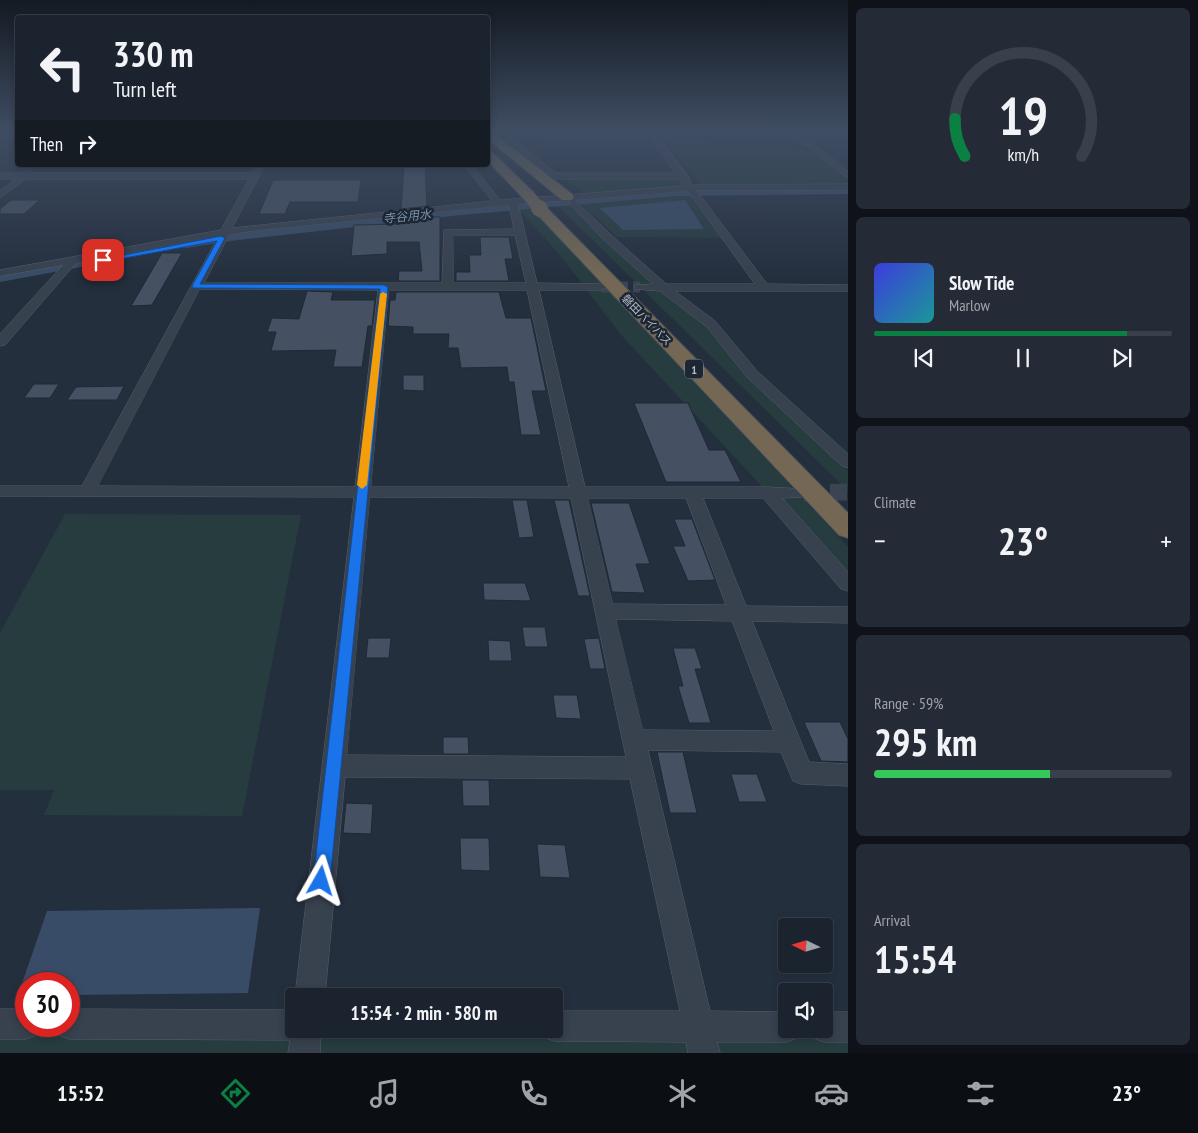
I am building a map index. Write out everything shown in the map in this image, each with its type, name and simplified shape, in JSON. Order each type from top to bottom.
[{"type":"highway","points":[[491,180],[511,204]]},
{"type":"highway","name":"磐田バイパス","points":[[522,180],[550,201],[848,530]]},
{"type":"highway","name":"磐田バイパス","points":[[527,180],[848,504]]},
{"type":"highway","points":[[550,201],[551,180]]},
{"type":"street","points":[[0,196],[20,180]]},
{"type":"street","points":[[87,491],[253,180]]},
{"type":"street","points":[[485,180],[511,204],[520,232],[701,1040]]},
{"type":"street","points":[[685,180],[764,288]]},
{"type":"street","points":[[0,279],[223,236],[511,204],[692,190],[848,187]]},
{"type":"street","points":[[692,190],[848,191]]},
{"type":"street","points":[[550,201],[606,236],[664,287],[711,324],[752,374],[848,463]]},
{"type":"street","points":[[448,287],[448,232],[520,232]]},
{"type":"street","points":[[0,273],[70,264]]},
{"type":"street","points":[[0,342],[70,264]]},
{"type":"street","points":[[196,286],[600,287]]},
{"type":"street","points":[[311,988],[361,491],[384,287]]},
{"type":"street","points":[[640,287],[848,288]]},
{"type":"street","points":[[0,491],[796,493]]},
{"type":"street","points":[[692,492],[800,773],[848,775]]},
{"type":"street","points":[[767,492],[848,584]]},
{"type":"street","points":[[606,611],[848,615]]},
{"type":"street","points":[[634,740],[788,742]]},
{"type":"street","points":[[333,766],[641,768]]},
{"type":"street","points":[[0,1024],[15,1024]]},
{"type":"street","points":[[80,1024],[285,1025]]},
{"type":"street","points":[[563,1027],[701,1040],[778,1028]]},
{"type":"street","points":[[833,1027],[848,1027]]},
{"type":"street","points":[[304,1053],[305,1038]]},
{"type":"green space","points":[[566,180],[685,180],[689,186],[590,195]]},
{"type":"green space","points":[[697,180],[848,180],[848,187],[703,187]]},
{"type":"green space","points":[[695,194],[727,238],[617,237],[579,202]]},
{"type":"green space","points":[[573,202],[711,324],[757,384],[848,471],[848,491],[556,204]]},
{"type":"green space","points":[[498,203],[506,210],[209,241],[0,279],[0,273],[225,232]]},
{"type":"green space","points":[[530,207],[848,547],[848,584],[767,492],[622,336],[559,254],[518,208]]},
{"type":"green space","points":[[65,514],[301,515],[242,816],[44,815],[54,790],[0,790],[0,633]]},
{"type":"green space","points":[[0,1024],[15,1024],[15,1037],[80,1037],[80,1024],[285,1025],[285,1038],[563,1038],[563,1026],[778,1027],[778,1038],[833,1038],[833,1027],[848,1027],[848,1053],[0,1053]]},
{"type":"water","points":[[685,200],[704,229],[623,230],[600,208]]},
{"type":"water","points":[[260,908],[248,993],[80,995],[80,972],[26,972],[47,911]]},
{"type":"building","points":[[273,180],[361,180],[358,202],[290,202],[285,214],[259,214]]},
{"type":"building","points":[[403,180],[426,180],[427,206],[401,209]]},
{"type":"building","points":[[11,200],[40,200],[24,214],[0,214],[0,209]]},
{"type":"building","points":[[428,215],[428,217],[440,217],[440,281],[398,281],[399,271],[422,271],[419,242],[387,242],[387,254],[351,256],[354,225],[396,224],[396,222],[400,221],[400,218]]},
{"type":"building","points":[[480,237],[509,237],[513,259],[505,259],[509,281],[456,281],[456,272],[470,272],[469,255],[481,255]]},
{"type":"building","points":[[162,253],[182,253],[152,305],[131,306]]},
{"type":"building","points":[[307,291],[333,292],[331,300],[375,300],[372,326],[368,326],[362,367],[333,367],[336,350],[271,351],[276,332],[267,332],[272,318],[299,319]]},
{"type":"building","points":[[396,292],[499,292],[506,318],[531,318],[546,391],[532,391],[541,435],[521,435],[514,382],[509,382],[507,367],[461,368],[458,348],[448,348],[449,334],[413,334],[413,327],[388,326],[390,300],[395,300]]},
{"type":"building","points":[[403,375],[424,375],[424,391],[403,390]]},
{"type":"building","points":[[34,384],[59,384],[50,398],[24,398]]},
{"type":"building","points":[[124,386],[117,400],[67,400],[76,387]]},
{"type":"building","points":[[634,403],[688,403],[709,450],[725,450],[741,482],[666,482]]},
{"type":"building","points":[[512,500],[527,500],[534,537],[519,538]]},
{"type":"building","points":[[554,500],[569,500],[590,596],[578,596]]},
{"type":"building","points":[[591,503],[629,503],[650,564],[636,564],[645,593],[612,592]]},
{"type":"building","points":[[674,519],[692,519],[715,580],[688,581],[673,546],[685,546]]},
{"type":"building","points":[[483,583],[525,583],[531,601],[484,600]]},
{"type":"building","points":[[522,627],[545,627],[548,647],[525,647]]},
{"type":"building","points":[[368,638],[391,638],[389,658],[366,658]]},
{"type":"building","points":[[599,638],[605,669],[590,669],[584,639]]},
{"type":"building","points":[[488,640],[510,641],[512,661],[489,661]]},
{"type":"building","points":[[673,648],[695,648],[702,669],[695,669],[711,723],[689,723],[678,686],[683,686]]},
{"type":"building","points":[[553,695],[577,695],[581,719],[556,718]]},
{"type":"building","points":[[804,722],[840,722],[848,739],[848,762],[821,761]]},
{"type":"building","points":[[443,737],[468,737],[469,754],[443,754]]},
{"type":"building","points":[[657,752],[683,752],[697,813],[670,813]]},
{"type":"building","points":[[731,774],[757,774],[767,802],[739,802]]},
{"type":"building","points":[[462,780],[489,780],[490,806],[463,806]]},
{"type":"building","points":[[346,803],[373,804],[371,834],[343,833]]},
{"type":"building","points":[[460,838],[489,838],[490,871],[461,870]]},
{"type":"building","points":[[537,844],[565,845],[570,878],[540,877]]},
{"type":"waterway","name":"寺谷用水","points":[[186,242],[230,235],[461,210],[676,191],[848,189]]},
{"type":"waterway","name":"寺谷用水","points":[[0,276],[106,257]]},
{"type":"tunnel","points":[[601,287],[640,287]]},
{"type":"tunnel","points":[[804,493],[848,492]]},
{"type":"slow traffic","points":[[362,485],[383,294]]},
{"type":"route","points":[[103,260],[221,238],[196,286],[384,287],[321,881]]}]
